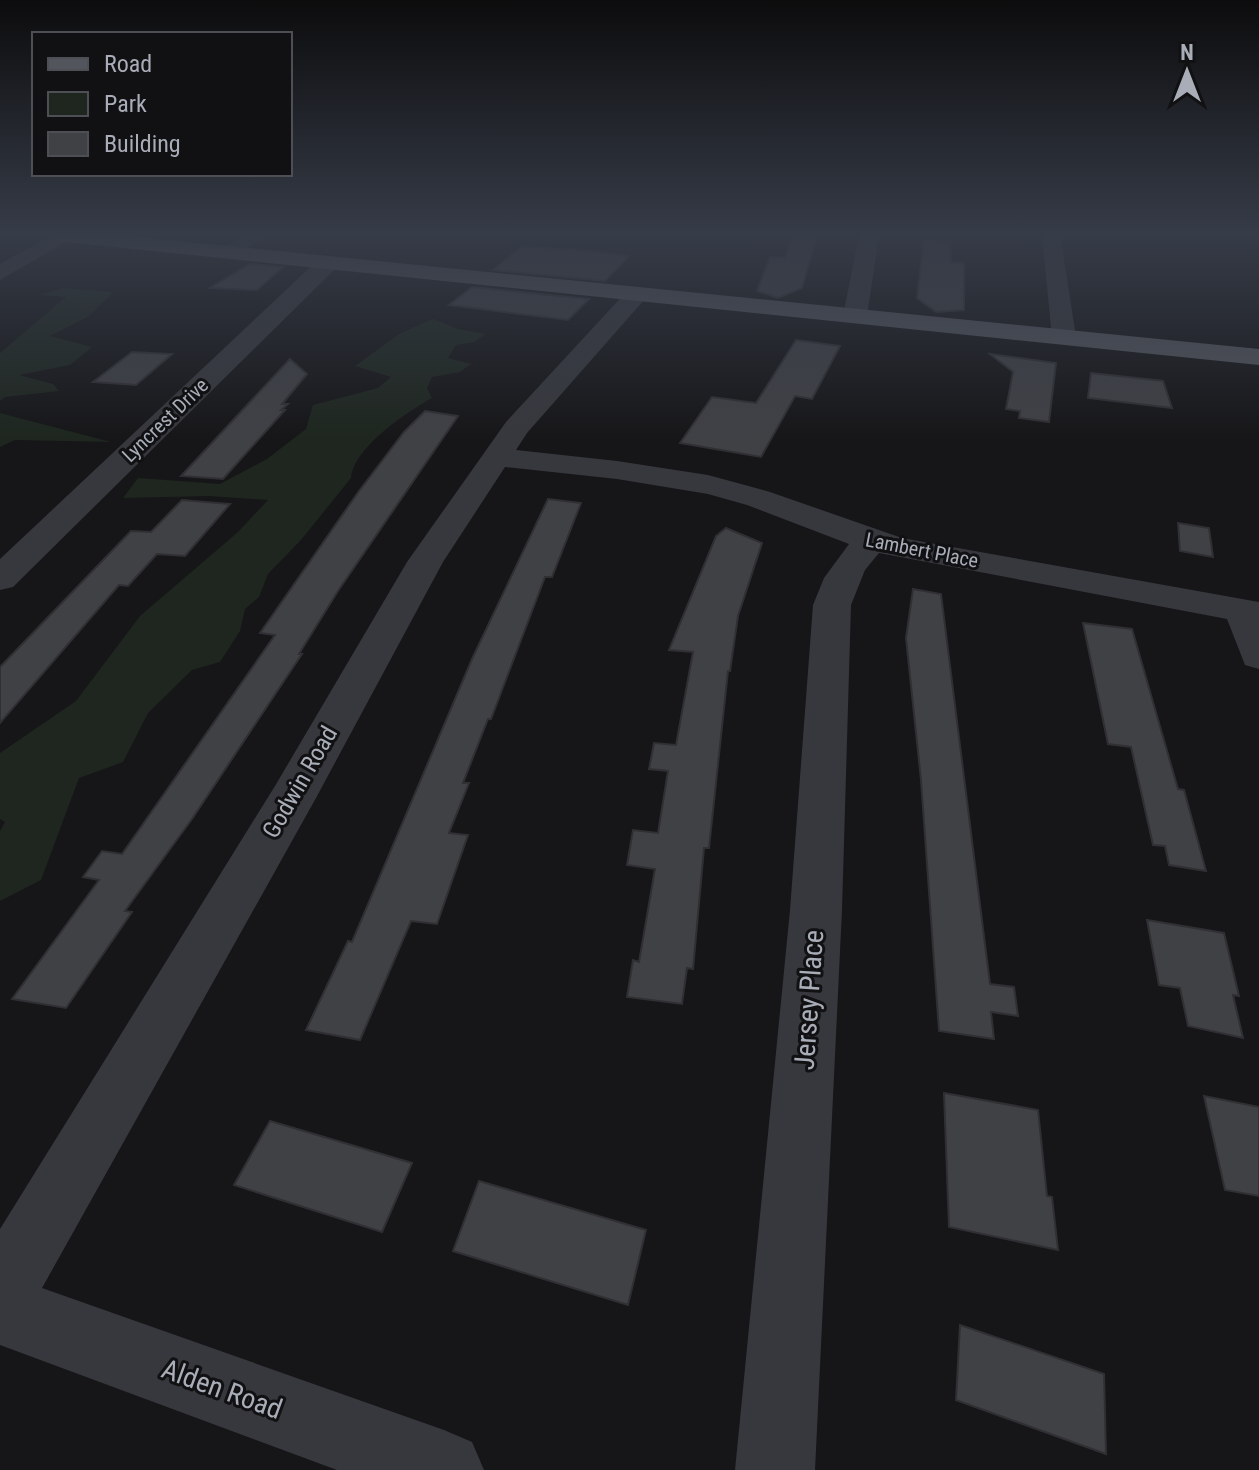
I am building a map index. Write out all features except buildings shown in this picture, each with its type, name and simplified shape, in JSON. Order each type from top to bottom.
[{"type":"main road","points":[[726,304],[1259,357]]},
{"type":"street","name":"Lyncrest Drive","points":[[0,579],[286,304]]},
{"type":"street","name":"Godwin Road","points":[[0,1294],[292,798],[425,562],[516,428],[628,304]]},
{"type":"street","points":[[855,316],[857,304]]},
{"type":"street","points":[[1060,304],[1064,337]]},
{"type":"street","name":"Lambert Place","points":[[495,457],[698,483],[777,505],[871,541],[1251,611]]},
{"type":"street","name":"Jersey Place","points":[[775,1470],[816,910],[832,605],[839,580],[855,556],[871,541]]},
{"type":"street","points":[[1251,611],[1259,656]]},
{"type":"street","name":"Alden Road","points":[[0,1309],[444,1470]]},
{"type":"green space","points":[[58,304],[102,304],[89,316],[50,336],[92,347],[70,365],[19,375],[53,384],[59,391],[5,397],[0,401],[0,353]]},
{"type":"green space","points":[[433,319],[458,329],[486,334],[474,342],[456,345],[448,358],[471,364],[460,372],[432,377],[427,388],[432,398],[396,421],[361,454],[351,478],[301,540],[268,574],[259,597],[245,609],[240,631],[220,662],[192,670],[148,713],[123,762],[79,778],[41,880],[0,901],[0,831],[5,822],[0,819],[0,753],[76,701],[140,616],[238,532],[268,500],[209,496],[123,498],[138,478],[220,484],[267,459],[306,429],[313,405],[378,388],[391,377],[355,366],[399,334]]},
{"type":"green space","points":[[0,413],[111,442],[15,440],[0,447]]}]
